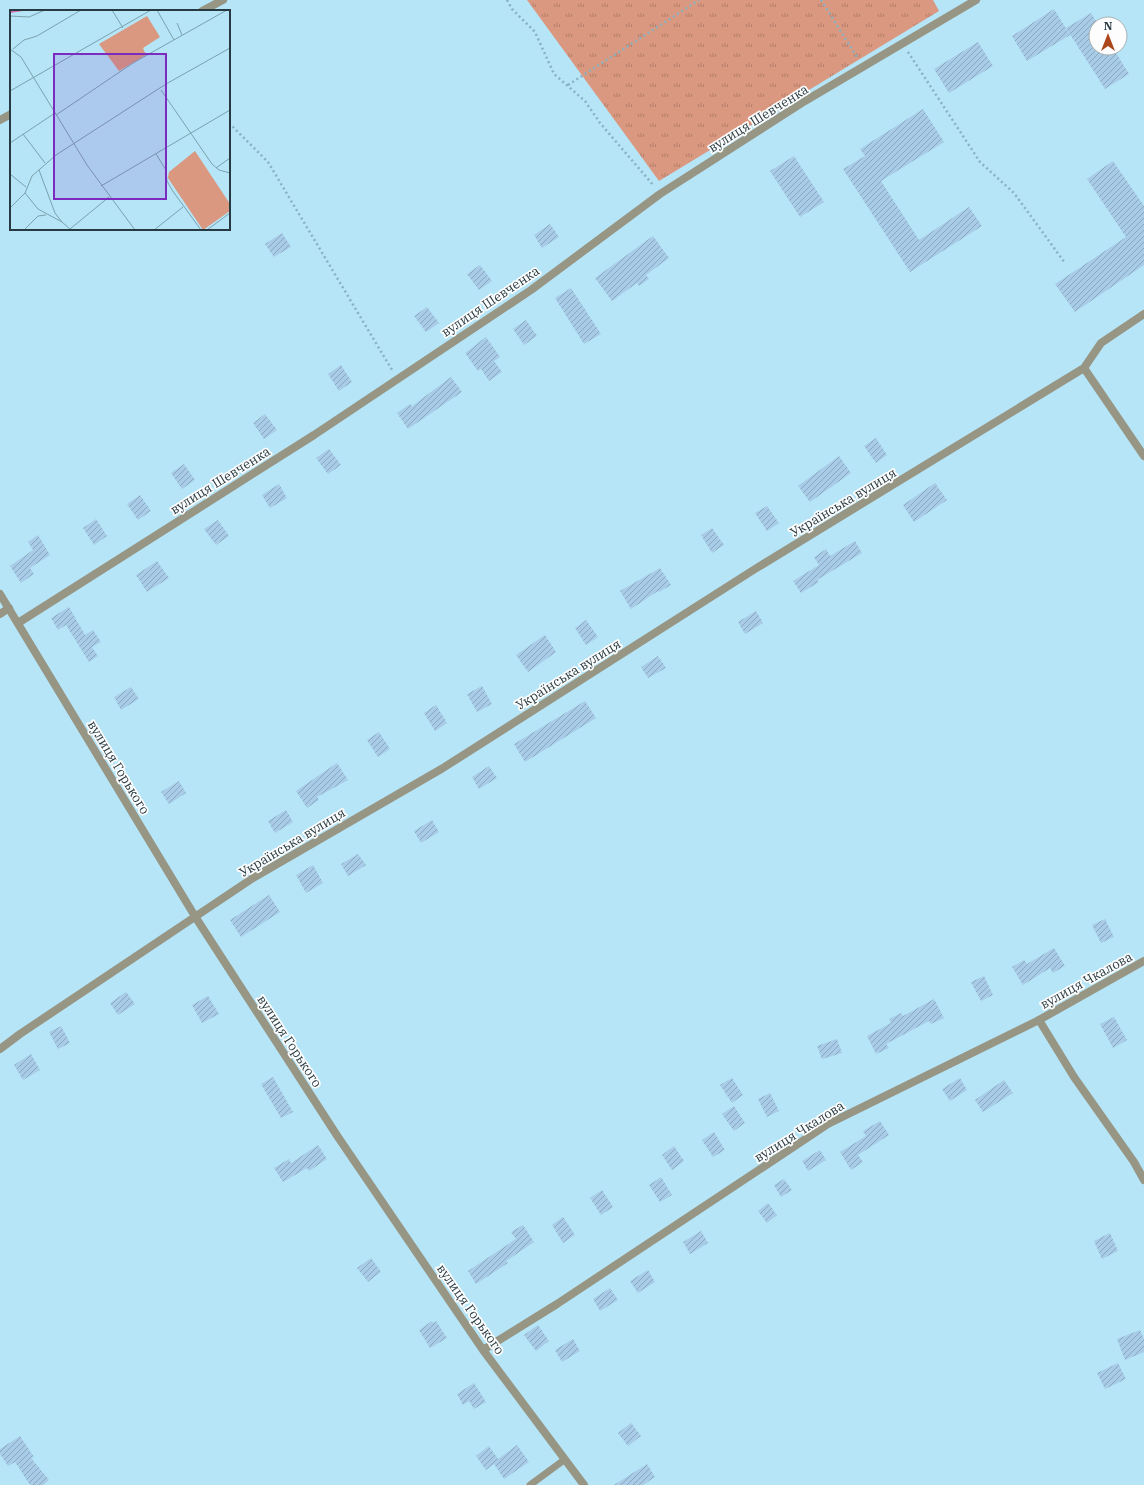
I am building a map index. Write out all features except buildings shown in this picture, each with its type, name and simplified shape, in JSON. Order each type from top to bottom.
[{"type":"street","points":[[204,10],[222,0]]},
{"type":"street","name":"вулиця Шевченка","points":[[18,623],[314,435],[531,290],[660,194],[805,101],[976,0]]},
{"type":"street","points":[[0,120],[10,115]]},
{"type":"street","name":"Українська вулиця","points":[[0,1049],[20,1034],[196,918],[253,878],[443,768],[755,569],[1084,368],[1101,343],[1144,314]]},
{"type":"street","points":[[1084,368],[1144,456]]},
{"type":"street","name":"вулиця Горького","points":[[0,594],[196,918],[338,1137],[484,1350],[584,1485]]},
{"type":"street","points":[[0,614],[9,608]]},
{"type":"street","name":"вулиця Чкалова","points":[[484,1350],[557,1304],[828,1124],[1039,1020],[1144,962]]},
{"type":"street","points":[[1039,1020],[1074,1077],[1134,1162],[1144,1180]]},
{"type":"lane","points":[[530,1485],[564,1460]]},
{"type":"path","points":[[507,0],[512,9],[535,32],[554,74],[585,101],[600,123],[660,194]]},
{"type":"path","points":[[568,86],[699,0]]},
{"type":"path","points":[[822,0],[863,67]]},
{"type":"path","points":[[902,43],[980,162],[1014,193],[1065,263]]},
{"type":"path","points":[[230,124],[268,162],[397,379]]},
{"type":"green space","points":[[527,0],[933,0],[939,11],[659,181]]}]
